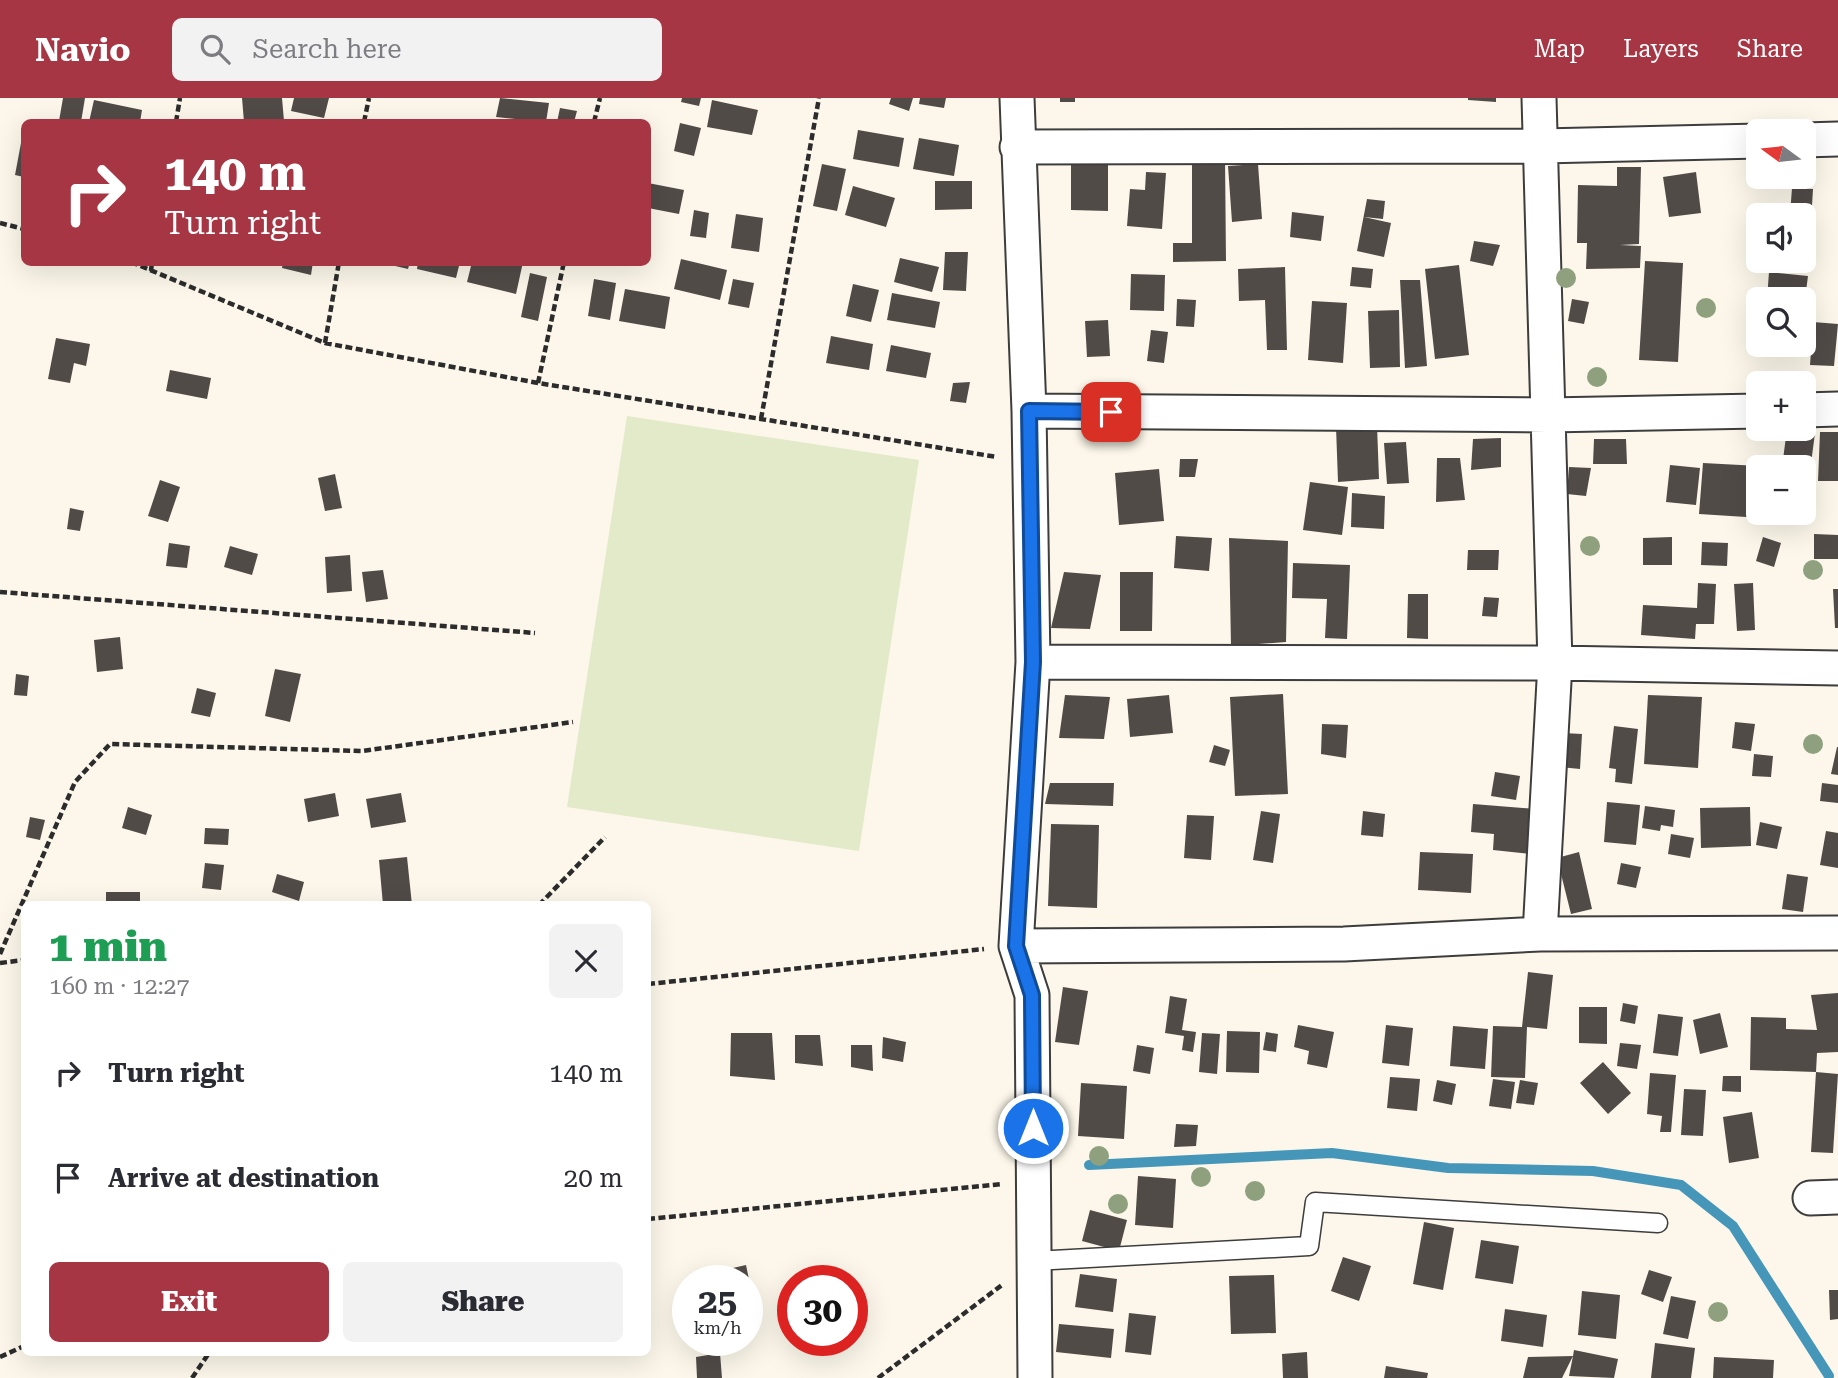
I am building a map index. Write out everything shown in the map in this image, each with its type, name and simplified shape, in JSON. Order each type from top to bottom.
[{"type":"street","points":[[1017,98],[1029,411],[1033,662],[1016,946],[1032,995],[1035,1378]]},
{"type":"street","points":[[1539,98],[1555,663],[1540,934]]},
{"type":"street","points":[[1816,140],[1838,139]]},
{"type":"street","points":[[1017,147],[1542,146],[1746,141]]},
{"type":"street","points":[[1816,410],[1838,409]]},
{"type":"street","points":[[1029,411],[1548,415],[1746,411]]},
{"type":"street","points":[[1033,662],[1555,663],[1838,668]]},
{"type":"street","points":[[1016,946],[1344,944],[1540,934],[1838,933]]},
{"type":"lane","points":[[1034,1261],[1309,1246],[1315,1202],[1658,1223]]},
{"type":"path","points":[[176,119],[180,98]]},
{"type":"path","points":[[365,119],[369,98]]},
{"type":"path","points":[[595,119],[600,98]]},
{"type":"path","points":[[761,419],[819,98]]},
{"type":"path","points":[[0,223],[21,228]]},
{"type":"path","points":[[139,266],[325,343],[538,383],[1029,462]]},
{"type":"path","points":[[150,271],[151,266]]},
{"type":"path","points":[[325,343],[338,266]]},
{"type":"path","points":[[538,383],[563,266]]},
{"type":"path","points":[[0,592],[535,633]]},
{"type":"path","points":[[23,901],[75,782],[110,744],[362,751],[573,722]]},
{"type":"path","points":[[543,901],[605,838]]},
{"type":"path","points":[[0,954],[21,906]]},
{"type":"path","points":[[651,984],[1016,946]]},
{"type":"path","points":[[0,963],[21,960]]},
{"type":"path","points":[[651,1219],[1033,1181]]},
{"type":"path","points":[[878,1378],[1034,1261]]},
{"type":"path","points":[[0,1356],[21,1347]]},
{"type":"path","points":[[192,1378],[207,1356]]},
{"type":"green space","points":[[627,416],[919,460],[859,851],[567,807]]},
{"type":"building","points":[[63,98],[85,98],[82,119],[59,119]]},
{"type":"building","points":[[242,98],[282,98],[284,119],[244,119]]},
{"type":"building","points":[[294,98],[329,98],[324,118],[291,111]]},
{"type":"building","points":[[500,98],[549,103],[546,119],[496,117]]},
{"type":"building","points":[[682,98],[701,98],[699,106],[681,102]]},
{"type":"building","points":[[891,98],[913,98],[909,111],[889,104]]},
{"type":"building","points":[[920,98],[946,98],[944,108],[919,104]]},
{"type":"building","points":[[1060,98],[1075,98],[1075,102],[1060,102]]},
{"type":"building","points":[[1496,98],[1496,102],[1468,100]]},
{"type":"building","points":[[94,100],[142,110],[140,119],[90,119]]},
{"type":"building","points":[[712,100],[758,110],[752,135],[707,127]]},
{"type":"building","points":[[560,108],[577,111],[575,119],[558,119]]},
{"type":"building","points":[[680,123],[701,128],[694,156],[674,151]]},
{"type":"building","points":[[858,130],[904,138],[899,167],[853,159]]},
{"type":"building","points":[[919,138],[959,145],[954,176],[913,169]]},
{"type":"building","points":[[21,143],[21,176],[15,175]]},
{"type":"building","points":[[1192,155],[1225,155],[1226,261],[1173,262],[1173,243],[1192,243]]},
{"type":"building","points":[[1108,163],[1108,211],[1071,210],[1071,164]]},
{"type":"building","points":[[822,164],[846,169],[837,211],[813,206]]},
{"type":"building","points":[[1258,164],[1262,219],[1232,222],[1228,166]]},
{"type":"building","points":[[1617,167],[1641,167],[1639,244],[1620,245],[1641,246],[1640,268],[1586,269],[1587,243],[1577,243],[1578,185],[1617,186]]},
{"type":"building","points":[[1146,172],[1166,173],[1162,229],[1127,226],[1130,189],[1145,190]]},
{"type":"building","points":[[1696,172],[1701,213],[1669,217],[1663,177]]},
{"type":"building","points":[[935,181],[972,181],[972,209],[935,210]]},
{"type":"building","points":[[651,184],[684,190],[679,214],[651,209]]},
{"type":"building","points":[[853,186],[895,198],[886,227],[845,215]]},
{"type":"building","points":[[1792,189],[1813,189],[1812,203],[1791,203]]},
{"type":"building","points":[[1367,199],[1385,201],[1383,219],[1364,217],[1391,223],[1384,257],[1357,251]]},
{"type":"building","points":[[694,210],[709,213],[706,238],[690,236]]},
{"type":"building","points":[[1292,212],[1324,216],[1321,241],[1290,237]]},
{"type":"building","points":[[736,214],[763,218],[759,252],[731,248]]},
{"type":"building","points":[[1474,241],[1500,245],[1493,266],[1470,261]]},
{"type":"building","points":[[945,252],[968,252],[966,291],[943,290]]},
{"type":"building","points":[[900,258],[939,267],[932,292],[894,282]]},
{"type":"building","points":[[681,259],[727,270],[720,300],[674,289]]},
{"type":"building","points":[[1645,261],[1683,263],[1678,362],[1639,360]]},
{"type":"building","points":[[1459,265],[1469,355],[1435,359],[1425,269]]},
{"type":"building","points":[[282,266],[312,266],[311,275]]},
{"type":"building","points":[[417,266],[459,266],[456,278],[417,269]]},
{"type":"building","points":[[471,266],[522,266],[516,294],[467,282]]},
{"type":"building","points":[[1285,267],[1287,350],[1267,350],[1265,300],[1239,301],[1238,269]]},
{"type":"building","points":[[1352,267],[1373,269],[1371,288],[1350,286]]},
{"type":"building","points":[[530,273],[547,277],[538,321],[521,317]]},
{"type":"building","points":[[1769,273],[1808,276],[1807,287],[1768,287]]},
{"type":"building","points":[[1131,274],[1165,275],[1164,311],[1130,310]]},
{"type":"building","points":[[594,279],[616,283],[610,320],[588,316]]},
{"type":"building","points":[[733,279],[754,283],[749,308],[728,304]]},
{"type":"building","points":[[1400,280],[1420,280],[1427,366],[1405,368]]},
{"type":"building","points":[[853,284],[879,290],[871,322],[846,316]]},
{"type":"building","points":[[625,289],[670,297],[665,329],[619,321]]},
{"type":"building","points":[[892,293],[940,302],[935,328],[887,320]]},
{"type":"building","points":[[1177,299],[1196,300],[1194,327],[1176,326]]},
{"type":"building","points":[[1572,299],[1589,302],[1584,324],[1568,321]]},
{"type":"building","points":[[1312,301],[1347,303],[1343,363],[1308,360]]},
{"type":"building","points":[[1399,310],[1400,367],[1370,368],[1368,311]]},
{"type":"building","points":[[1108,320],[1110,356],[1087,357],[1085,321]]},
{"type":"building","points":[[1816,322],[1838,324],[1834,366],[1810,365],[1811,357],[1816,357]]},
{"type":"building","points":[[1151,330],[1168,332],[1164,363],[1147,361]]},
{"type":"building","points":[[831,336],[873,344],[869,370],[826,363]]},
{"type":"building","points":[[56,338],[90,344],[86,366],[74,363],[70,383],[48,379]]},
{"type":"building","points":[[891,345],[931,353],[926,378],[886,371]]},
{"type":"building","points":[[170,370],[211,378],[207,399],[166,391]]},
{"type":"building","points":[[970,382],[966,403],[950,401],[953,383]]},
{"type":"building","points":[[1377,425],[1379,479],[1338,482],[1336,427]]},
{"type":"building","points":[[1820,432],[1838,432],[1838,481],[1818,481]]},
{"type":"building","points":[[1501,438],[1501,467],[1471,470],[1473,439]]},
{"type":"building","points":[[1594,439],[1626,439],[1627,464],[1593,464]]},
{"type":"building","points":[[1785,441],[1814,441],[1812,455],[1784,455]]},
{"type":"building","points":[[1406,442],[1409,483],[1387,484],[1384,443]]},
{"type":"building","points":[[1437,458],[1460,458],[1465,500],[1436,502]]},
{"type":"building","points":[[1180,459],[1198,459],[1195,477],[1179,477]]},
{"type":"building","points":[[1703,463],[1746,465],[1746,517],[1699,514]]},
{"type":"building","points":[[1670,465],[1700,468],[1696,505],[1666,502]]},
{"type":"building","points":[[1569,467],[1591,468],[1586,496],[1567,494]]},
{"type":"building","points":[[1159,469],[1164,521],[1119,525],[1115,473]]},
{"type":"building","points":[[335,474],[342,508],[325,511],[318,478]]},
{"type":"building","points":[[160,480],[180,487],[168,522],[148,516]]},
{"type":"building","points":[[1310,482],[1348,487],[1342,535],[1303,530]]},
{"type":"building","points":[[1352,493],[1385,496],[1384,529],[1351,527]]},
{"type":"building","points":[[70,508],[84,511],[80,531],[67,529]]},
{"type":"building","points":[[1814,534],[1838,535],[1838,559],[1814,559]]},
{"type":"building","points":[[1176,536],[1212,538],[1209,571],[1174,568]]},
{"type":"building","points":[[1672,537],[1672,565],[1643,565],[1643,538]]},
{"type":"building","points":[[1763,537],[1781,543],[1774,567],[1756,561]]},
{"type":"building","points":[[1229,538],[1288,541],[1286,642],[1231,646]]},
{"type":"building","points":[[1702,542],[1728,543],[1727,566],[1701,565]]},
{"type":"building","points":[[169,543],[190,546],[187,568],[166,566]]},
{"type":"building","points":[[230,546],[258,554],[252,575],[224,567]]},
{"type":"building","points":[[1468,550],[1499,550],[1498,570],[1467,570]]},
{"type":"building","points":[[350,555],[352,591],[327,593],[325,557]]},
{"type":"building","points":[[1293,563],[1350,565],[1347,639],[1325,638],[1327,599],[1292,598]]},
{"type":"building","points":[[383,570],[388,599],[366,602],[362,572]]},
{"type":"building","points":[[1064,572],[1101,575],[1090,629],[1051,628]]},
{"type":"building","points":[[1120,572],[1153,572],[1152,631],[1120,631]]},
{"type":"building","points":[[1698,583],[1716,584],[1714,624],[1696,624],[1695,639],[1641,635],[1643,605],[1697,608]]},
{"type":"building","points":[[1753,583],[1755,630],[1737,631],[1734,584]]},
{"type":"building","points":[[1833,589],[1838,589],[1838,628],[1835,628]]},
{"type":"building","points":[[1408,594],[1428,594],[1428,639],[1407,638]]},
{"type":"building","points":[[1484,597],[1499,598],[1497,617],[1482,616]]},
{"type":"building","points":[[120,637],[123,669],[97,672],[94,640]]},
{"type":"building","points":[[275,669],[301,674],[290,722],[265,716]]},
{"type":"building","points":[[16,674],[29,676],[27,696],[14,695]]},
{"type":"building","points":[[197,688],[216,693],[210,717],[191,713]]},
{"type":"building","points":[[1283,694],[1288,794],[1235,796],[1230,697]]},
{"type":"building","points":[[1065,695],[1110,697],[1104,739],[1059,738]]},
{"type":"building","points":[[1169,695],[1173,733],[1130,737],[1127,699]]},
{"type":"building","points":[[1648,695],[1702,697],[1698,768],[1644,764]]},
{"type":"building","points":[[1735,722],[1755,724],[1751,751],[1732,748]]},
{"type":"building","points":[[1322,724],[1348,725],[1346,758],[1321,754]]},
{"type":"building","points":[[1614,726],[1638,729],[1632,784],[1615,782],[1616,769],[1609,768]]},
{"type":"building","points":[[1563,733],[1582,734],[1580,769],[1560,767]]},
{"type":"building","points":[[1214,745],[1230,750],[1225,766],[1209,762]]},
{"type":"building","points":[[1838,747],[1838,775],[1831,774]]},
{"type":"building","points":[[1754,754],[1773,756],[1771,777],[1752,776]]},
{"type":"building","points":[[1495,772],[1520,776],[1516,800],[1491,796]]},
{"type":"building","points":[[1050,783],[1114,783],[1113,806],[1045,804]]},
{"type":"building","points":[[1822,783],[1838,785],[1838,803],[1820,801]]},
{"type":"building","points":[[335,793],[339,816],[308,822],[304,799]]},
{"type":"building","points":[[401,793],[406,822],[371,828],[366,799]]},
{"type":"building","points":[[1607,802],[1640,805],[1636,845],[1604,842]]},
{"type":"building","points":[[1473,804],[1535,809],[1531,854],[1493,850],[1494,834],[1471,832]]},
{"type":"building","points":[[1645,806],[1675,810],[1673,827],[1661,825],[1660,831],[1642,828]]},
{"type":"building","points":[[128,807],[152,815],[146,835],[122,828]]},
{"type":"building","points":[[1750,807],[1751,846],[1701,848],[1700,808]]},
{"type":"building","points":[[1261,811],[1280,814],[1273,863],[1253,860]]},
{"type":"building","points":[[1363,811],[1385,814],[1383,837],[1361,835]]},
{"type":"building","points":[[1187,815],[1214,816],[1211,860],[1184,858]]},
{"type":"building","points":[[30,817],[45,820],[40,840],[26,837]]},
{"type":"building","points":[[1760,822],[1782,827],[1777,849],[1756,845]]},
{"type":"building","points":[[1051,824],[1099,825],[1097,908],[1048,906]]},
{"type":"building","points":[[205,828],[229,829],[228,845],[204,844]]},
{"type":"building","points":[[1826,831],[1838,833],[1838,868],[1820,865]]},
{"type":"building","points":[[1671,834],[1694,838],[1690,858],[1668,854]]},
{"type":"building","points":[[1420,852],[1473,854],[1471,893],[1418,890]]},
{"type":"building","points":[[1579,852],[1592,909],[1571,914],[1557,858]]},
{"type":"building","points":[[407,857],[412,901],[383,901],[379,860]]},
{"type":"building","points":[[205,863],[224,865],[221,890],[202,888]]},
{"type":"building","points":[[1621,863],[1641,867],[1636,888],[1617,884]]},
{"type":"building","points":[[277,874],[304,882],[299,901],[272,892]]},
{"type":"building","points":[[1787,874],[1808,877],[1803,912],[1782,909]]},
{"type":"building","points":[[106,892],[140,892],[140,901],[106,901]]},
{"type":"building","points":[[1528,972],[1553,975],[1547,1029],[1527,1027],[1525,1078],[1491,1077],[1493,1026],[1522,1027]]},
{"type":"building","points":[[1063,987],[1088,991],[1079,1045],[1055,1042]]},
{"type":"building","points":[[1838,993],[1838,1052],[1817,1053],[1816,1072],[1750,1070],[1751,1017],[1786,1018],[1786,1029],[1817,1030],[1811,995]]},
{"type":"building","points":[[1170,996],[1187,999],[1182,1030],[1196,1032],[1193,1052],[1182,1050],[1184,1036],[1165,1033]]},
{"type":"building","points":[[1623,1003],[1638,1006],[1635,1024],[1620,1021]]},
{"type":"building","points":[[1579,1007],[1607,1007],[1607,1044],[1579,1043]]},
{"type":"building","points":[[1720,1013],[1728,1047],[1700,1054],[1693,1020]]},
{"type":"building","points":[[1658,1014],[1683,1017],[1678,1056],[1653,1053]]},
{"type":"building","points":[[1298,1025],[1334,1032],[1327,1068],[1307,1064],[1309,1051],[1294,1047]]},
{"type":"building","points":[[1386,1025],[1413,1028],[1409,1066],[1382,1063]]},
{"type":"building","points":[[1453,1026],[1488,1029],[1485,1069],[1450,1066]]},
{"type":"building","points":[[1227,1031],[1260,1032],[1259,1073],[1226,1072]]},
{"type":"building","points":[[1266,1032],[1278,1034],[1276,1052],[1263,1050]]},
{"type":"building","points":[[731,1033],[772,1033],[775,1080],[730,1076]]},
{"type":"building","points":[[1202,1033],[1220,1034],[1217,1074],[1199,1072]]},
{"type":"building","points":[[795,1035],[820,1035],[823,1066],[795,1063]]},
{"type":"building","points":[[883,1037],[906,1042],[903,1062],[882,1058]]},
{"type":"building","points":[[1620,1043],[1641,1045],[1637,1069],[1617,1066]]},
{"type":"building","points":[[851,1045],[872,1045],[873,1071],[851,1067]]},
{"type":"building","points":[[1137,1045],[1154,1048],[1150,1074],[1133,1071]]},
{"type":"building","points":[[1603,1062],[1631,1093],[1608,1114],[1580,1083]]},
{"type":"building","points":[[1816,1072],[1838,1074],[1833,1153],[1811,1152]]},
{"type":"building","points":[[1650,1073],[1676,1075],[1671,1132],[1660,1132],[1662,1116],[1647,1114]]},
{"type":"building","points":[[1723,1076],[1741,1076],[1741,1092],[1722,1091]]},
{"type":"building","points":[[1390,1077],[1420,1079],[1417,1111],[1387,1108]]},
{"type":"building","points":[[1493,1079],[1515,1082],[1511,1109],[1489,1106]]},
{"type":"building","points":[[1437,1080],[1456,1084],[1452,1105],[1433,1101]]},
{"type":"building","points":[[1520,1080],[1538,1083],[1534,1105],[1516,1103]]},
{"type":"building","points":[[1081,1083],[1127,1086],[1124,1139],[1078,1136]]},
{"type":"building","points":[[1684,1089],[1706,1090],[1703,1136],[1681,1135]]},
{"type":"building","points":[[1752,1112],[1759,1158],[1729,1163],[1723,1117]]},
{"type":"building","points":[[1176,1124],[1198,1125],[1196,1146],[1174,1147]]},
{"type":"building","points":[[1138,1176],[1176,1179],[1173,1228],[1135,1225]]},
{"type":"building","points":[[1090,1210],[1127,1220],[1119,1251],[1082,1241]]},
{"type":"building","points":[[1424,1222],[1454,1228],[1443,1290],[1413,1284]]},
{"type":"building","points":[[1481,1240],[1519,1246],[1513,1284],[1475,1278]]},
{"type":"building","points":[[1343,1257],[1371,1266],[1359,1301],[1331,1291]]},
{"type":"building","points":[[1649,1270],[1672,1277],[1663,1302],[1641,1294]]},
{"type":"building","points":[[1080,1274],[1117,1279],[1113,1312],[1075,1307]]},
{"type":"building","points":[[1274,1275],[1276,1333],[1231,1334],[1229,1276]]},
{"type":"building","points":[[1829,1290],[1838,1290],[1838,1319],[1830,1320]]},
{"type":"building","points":[[1582,1291],[1620,1295],[1616,1339],[1578,1335]]},
{"type":"building","points":[[1671,1296],[1696,1301],[1688,1339],[1663,1334]]},
{"type":"building","points":[[1505,1309],[1547,1315],[1543,1347],[1501,1341]]},
{"type":"building","points":[[1129,1313],[1156,1316],[1151,1355],[1125,1352]]},
{"type":"building","points":[[1059,1324],[1114,1329],[1111,1358],[1056,1352]]},
{"type":"building","points":[[1655,1343],[1695,1348],[1691,1378],[1651,1378]]},
{"type":"building","points":[[1574,1350],[1618,1359],[1614,1378],[1569,1376]]},
{"type":"building","points":[[1307,1352],[1308,1378],[1283,1378],[1282,1354]]},
{"type":"building","points":[[720,1356],[722,1378],[697,1378],[696,1357]]},
{"type":"building","points":[[1573,1356],[1562,1378],[1523,1378],[1528,1357]]},
{"type":"building","points":[[1714,1357],[1774,1360],[1773,1378],[1713,1378]]},
{"type":"building","points":[[1386,1366],[1428,1373],[1427,1378],[1384,1378]]},
{"type":"waterway","points":[[1089,1165],[1332,1153],[1448,1168],[1593,1171],[1681,1185],[1733,1226],[1829,1376]]},
{"type":"route","points":[[1033,1128],[1032,995],[1016,946],[1033,662],[1029,411],[1111,412]]}]
